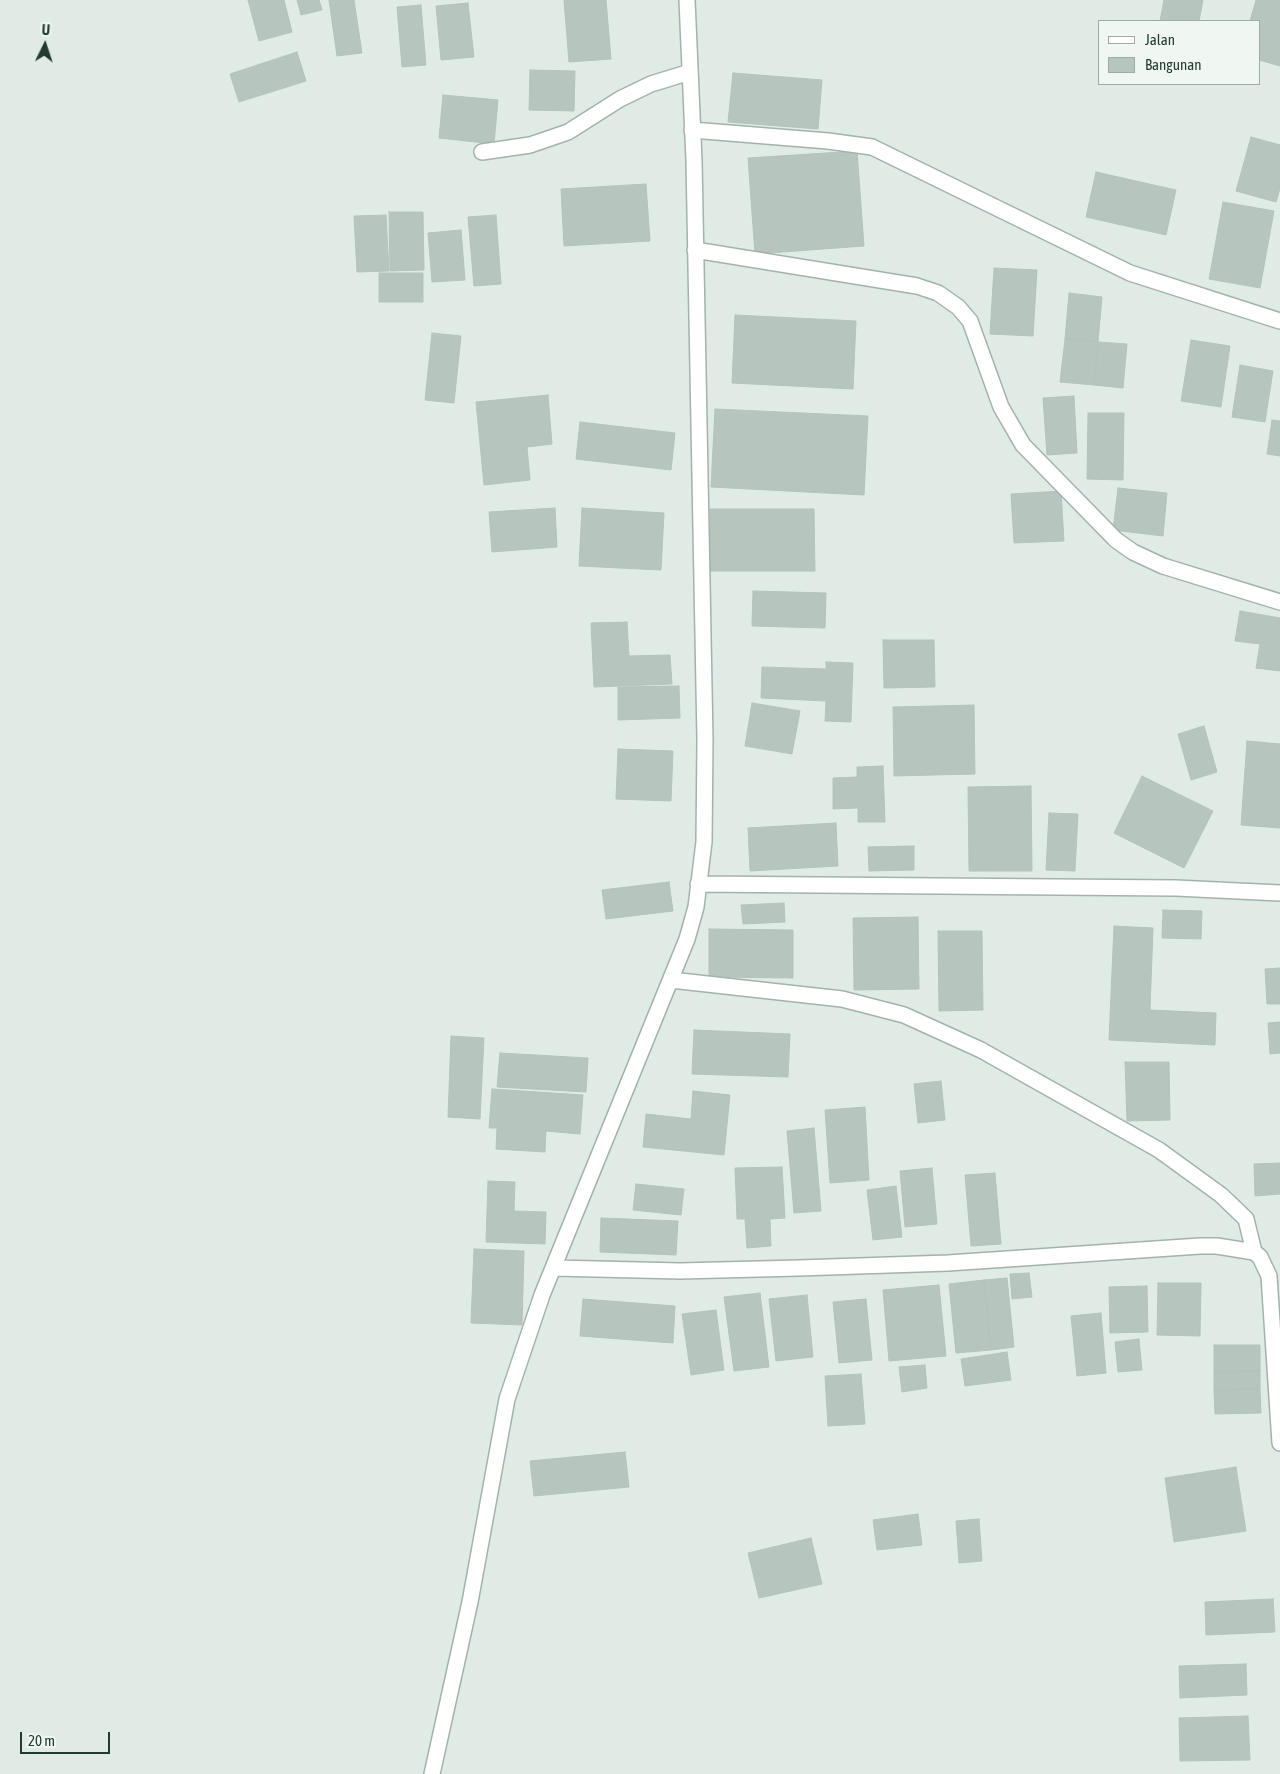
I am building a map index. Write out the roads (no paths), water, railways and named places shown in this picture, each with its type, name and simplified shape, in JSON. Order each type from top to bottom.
[{"type":"street","points":[[432,1774],[470,1602],[507,1399],[542,1296],[671,980],[687,939],[696,907],[704,842],[704,740],[696,250],[687,0]]},
{"type":"street","points":[[482,152],[530,145],[568,132],[620,99],[651,84],[690,72]]},
{"type":"street","points":[[692,130],[828,141],[872,147],[1130,273],[1280,321]]},
{"type":"street","points":[[696,250],[917,286],[938,293],[958,307],[970,321],[1000,407],[1023,445],[1116,540],[1133,552],[1163,566],[1280,602]]},
{"type":"street","points":[[698,884],[1176,888],[1280,893]]},
{"type":"street","points":[[671,980],[842,999],[904,1015],[980,1050],[1159,1150],[1221,1195],[1246,1219],[1254,1252],[1265,1265],[1269,1276],[1280,1443]]},
{"type":"street","points":[[554,1268],[680,1271],[839,1267],[948,1263],[1208,1246],[1254,1252]]}]
